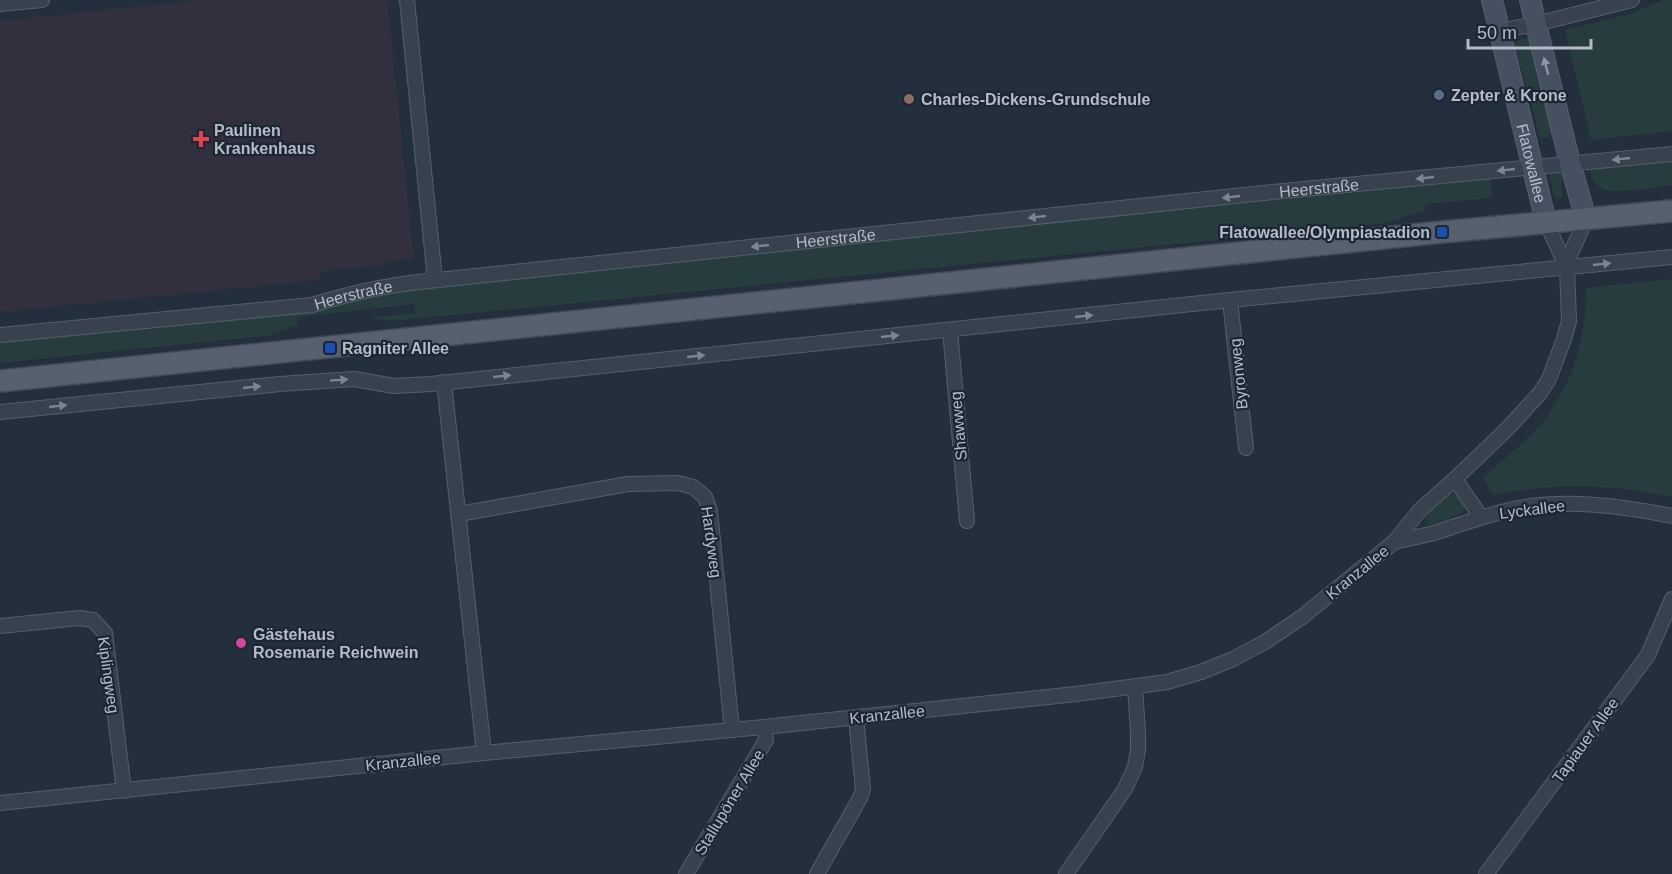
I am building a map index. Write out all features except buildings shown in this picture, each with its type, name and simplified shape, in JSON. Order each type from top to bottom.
[{"type":"main road","name":"Flatowallee","points":[[1492,0],[1546,222]]},
{"type":"main road","points":[[1530,0],[1586,219]]},
{"type":"main road","points":[[0,381],[1546,222],[1672,211]]},
{"type":"street","points":[[0,4],[42,0]]},
{"type":"street","points":[[407,0],[435,280]]},
{"type":"street","points":[[1499,31],[1632,0]]},
{"type":"street","name":"Heerstraße","points":[[0,335],[312,305],[386,286],[435,280],[1672,154]]},
{"type":"street","points":[[1567,268],[1586,219]]},
{"type":"street","points":[[1546,222],[1567,268]]},
{"type":"street","points":[[0,412],[280,384],[354,379],[394,386],[444,382],[1230,300],[1672,257]]},
{"type":"street","name":"Kranzallee","points":[[0,803],[484,753],[856,718],[1135,687],[1167,682],[1200,672],[1233,659],[1265,642],[1302,617],[1394,542],[1420,510],[1509,428],[1540,393],[1557,363],[1569,321],[1567,268]]},
{"type":"street","name":"Byronweg","points":[[1230,300],[1246,448]]},
{"type":"street","name":"Shawweg","points":[[950,330],[967,521]]},
{"type":"street","points":[[444,382],[484,753]]},
{"type":"street","points":[[1455,479],[1481,517]]},
{"type":"street","name":"Hardyweg","points":[[459,514],[628,484],[678,483],[693,488],[705,497],[710,511],[732,730]]},
{"type":"street","name":"Lyckallee","points":[[1394,542],[1519,508],[1588,504],[1629,507],[1672,516]]},
{"type":"street","name":"Tapiauer Allee","points":[[1486,874],[1648,655],[1672,599]]},
{"type":"street","name":"Kiplingweg","points":[[0,626],[79,618],[93,620],[105,633],[124,791]]},
{"type":"street","points":[[1065,874],[1125,789],[1135,767],[1138,750],[1135,687]]},
{"type":"street","points":[[816,874],[863,789],[856,718]]},
{"type":"street","name":"Stallupöner Allee","points":[[686,874],[766,740],[764,727]]},
{"type":"shaded area","name":"Paulinen Krankenhaus","points":[[201,0],[387,0],[414,258],[391,260],[385,265],[321,271],[320,280],[0,312],[0,21]]},
{"type":"green space","points":[[1663,0],[1672,0],[1672,131],[1591,140],[1565,30],[1630,14]]},
{"type":"green space","points":[[1527,38],[1531,40],[1555,136],[1540,138],[1514,45],[1515,41]]},
{"type":"green space","points":[[1672,161],[1672,185],[1628,191],[1602,189],[1595,182],[1590,169]]},
{"type":"green space","points":[[1559,172],[1562,175],[1562,195],[1557,199],[1554,196],[1549,175]]},
{"type":"green space","points":[[1490,179],[1492,198],[1425,204],[1425,211],[1378,224],[391,321],[367,318],[415,313],[414,304],[297,317],[297,325],[267,336],[0,363],[0,341],[411,287]]},
{"type":"green space","points":[[1672,279],[1672,497],[1605,487],[1538,488],[1493,495],[1483,477],[1544,421],[1564,389],[1579,347],[1586,288]]},
{"type":"green space","points":[[1452,493],[1462,501],[1465,507],[1463,513],[1429,525],[1426,522],[1426,516]]},
{"type":"place","name":"Zepter & Krone","points":[[1439,95]]},
{"type":"place","name":"Charles-Dickens-Grundschule","points":[[909,99]]},
{"type":"place","name":"Paulinen Krankenhaus","points":[[201,139]]},
{"type":"place","name":"Flatowallee/Olympiastadion","points":[[1442,232]]},
{"type":"place","name":"Ragniter Allee","points":[[330,348]]},
{"type":"place","name":"Gästehaus Rosemarie Reichwein","points":[[241,643]]}]
